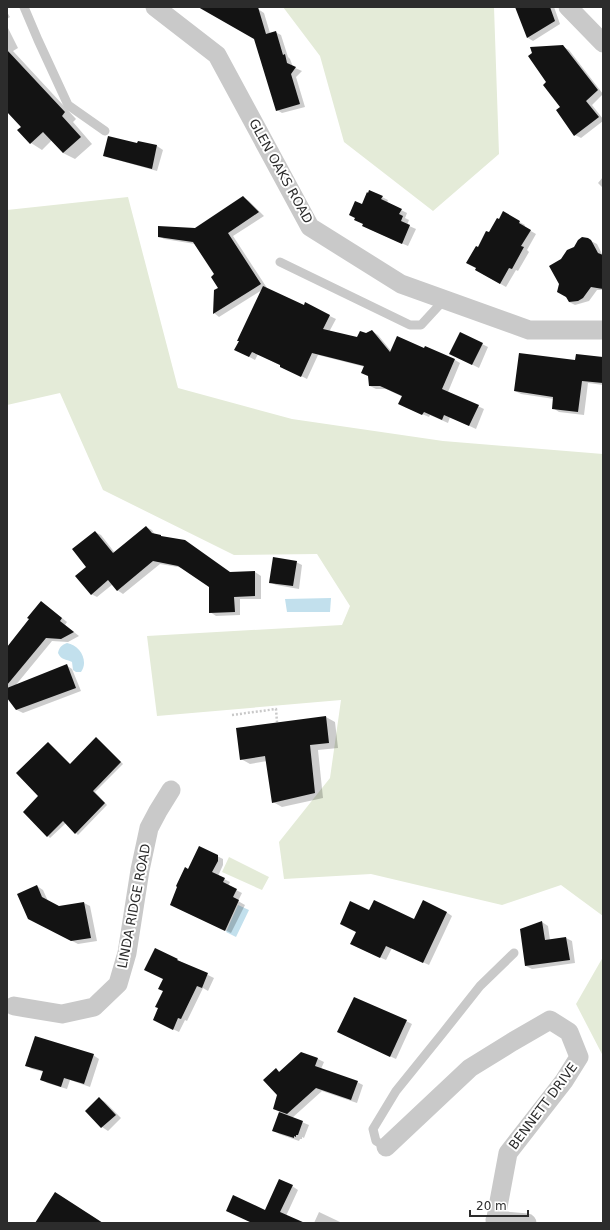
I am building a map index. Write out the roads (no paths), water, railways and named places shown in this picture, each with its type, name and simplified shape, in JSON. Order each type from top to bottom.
[{"type":"street","name":"GLEN OAKS ROAD","points":[[155,7],[217,55],[310,227],[401,284],[529,330],[603,330]]},
{"type":"street","points":[[568,7],[603,43]]},
{"type":"street","name":"LINDA RIDGE ROAD","points":[[9,1007],[62,1014],[94,1007],[118,984],[127,953],[140,870],[149,828],[171,790]]},
{"type":"street","name":"BENNETT DRIVE","points":[[386,1147],[470,1068],[550,1020],[569,1032],[579,1057],[564,1081],[508,1153],[495,1222]]},
{"type":"street","points":[[495,1222],[527,1223]]},
{"type":"lane","points":[[24,7],[68,105],[105,131]]},
{"type":"lane","points":[[280,262],[410,325],[421,325],[444,300]]},
{"type":"lane","points":[[386,1147],[376,1141],[373,1129],[396,1091],[480,986],[514,953]]},
{"type":"water","points":[[331,598],[330,612],[287,612],[285,599]]},
{"type":"water","points":[[67,643],[72,644],[82,654],[84,663],[81,672],[76,672],[73,670],[72,662],[62,658],[58,653],[61,646]]},
{"type":"water","points":[[238,905],[249,910],[236,937],[226,932]]}]
